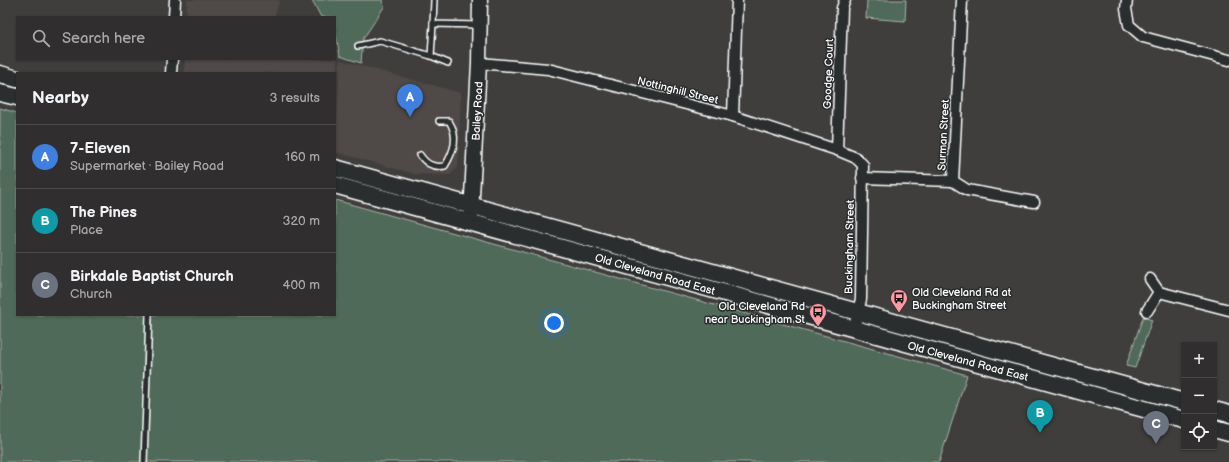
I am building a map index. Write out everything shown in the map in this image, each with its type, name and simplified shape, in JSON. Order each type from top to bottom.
[{"type":"main road","points":[[0,74],[16,79]]},
{"type":"main road","points":[[0,93],[16,98]]},
{"type":"main road","name":"Old Cleveland Road East","points":[[336,168],[1181,401]]},
{"type":"main road","name":"Old Cleveland Road East","points":[[336,185],[1181,419]]},
{"type":"main road","points":[[1217,411],[1229,414]]},
{"type":"main road","points":[[1217,430],[1229,433]]},
{"type":"street","points":[[174,16],[175,0]]},
{"type":"street","name":"Bailey Road","points":[[471,222],[479,63],[480,0]]},
{"type":"street","points":[[733,116],[738,0]]},
{"type":"street","name":"Goodge Court","points":[[837,150],[842,8],[845,0]]},
{"type":"street","name":"Surman Street","points":[[862,178],[953,181],[962,0]]},
{"type":"street","points":[[1126,0],[1129,25],[1143,37],[1229,60]]},
{"type":"street","points":[[171,72],[172,60]]},
{"type":"street","name":"Nottinghill Street","points":[[479,63],[548,69],[733,116],[837,150],[856,158],[863,165]]},
{"type":"street","name":"Buckingham Street","points":[[854,329],[861,299],[863,165]]},
{"type":"street","points":[[953,181],[967,190],[1034,202]]},
{"type":"street","points":[[1150,279],[1159,292],[1229,310]]},
{"type":"street","points":[[1147,311],[1159,292]]},
{"type":"lane","points":[[431,56],[434,0]]},
{"type":"lane","points":[[433,24],[480,25]]},
{"type":"lane","points":[[358,46],[380,41],[431,56],[448,63]]},
{"type":"lane","points":[[420,155],[425,162],[436,167],[445,166],[451,156],[455,139],[454,129],[449,121],[440,121]]},
{"type":"lane","points":[[144,462],[149,316]]},
{"type":"shaded area","points":[[187,0],[280,0],[274,16],[186,16]]},
{"type":"shaded area","points":[[336,44],[337,57],[336,131],[336,72],[184,72],[185,60],[336,60]]},
{"type":"shaded area","points":[[340,60],[461,93],[458,167],[450,175],[415,174],[336,152]]},
{"type":"green space","points":[[312,0],[382,0],[384,7],[363,39],[361,63],[340,56],[336,35],[336,16],[320,16]]},
{"type":"green space","points":[[867,0],[906,0],[905,21],[866,18]]},
{"type":"green space","points":[[0,108],[16,113],[16,316],[336,316],[336,200],[967,375],[939,462],[0,462]]},
{"type":"green space","points":[[1143,317],[1152,320],[1135,368],[1126,366]]},
{"type":"place","name":"7-Eleven","points":[[410,117]]},
{"type":"place","name":"Old Cleveland Rd at Buckingham Street","points":[[899,313]]},
{"type":"place","name":"Old Cleveland Rd near Buckingham St","points":[[818,327]]},
{"type":"place","name":"The Pines","points":[[1040,433]]},
{"type":"place","name":"Birkdale Baptist Church","points":[[1156,444]]}]
